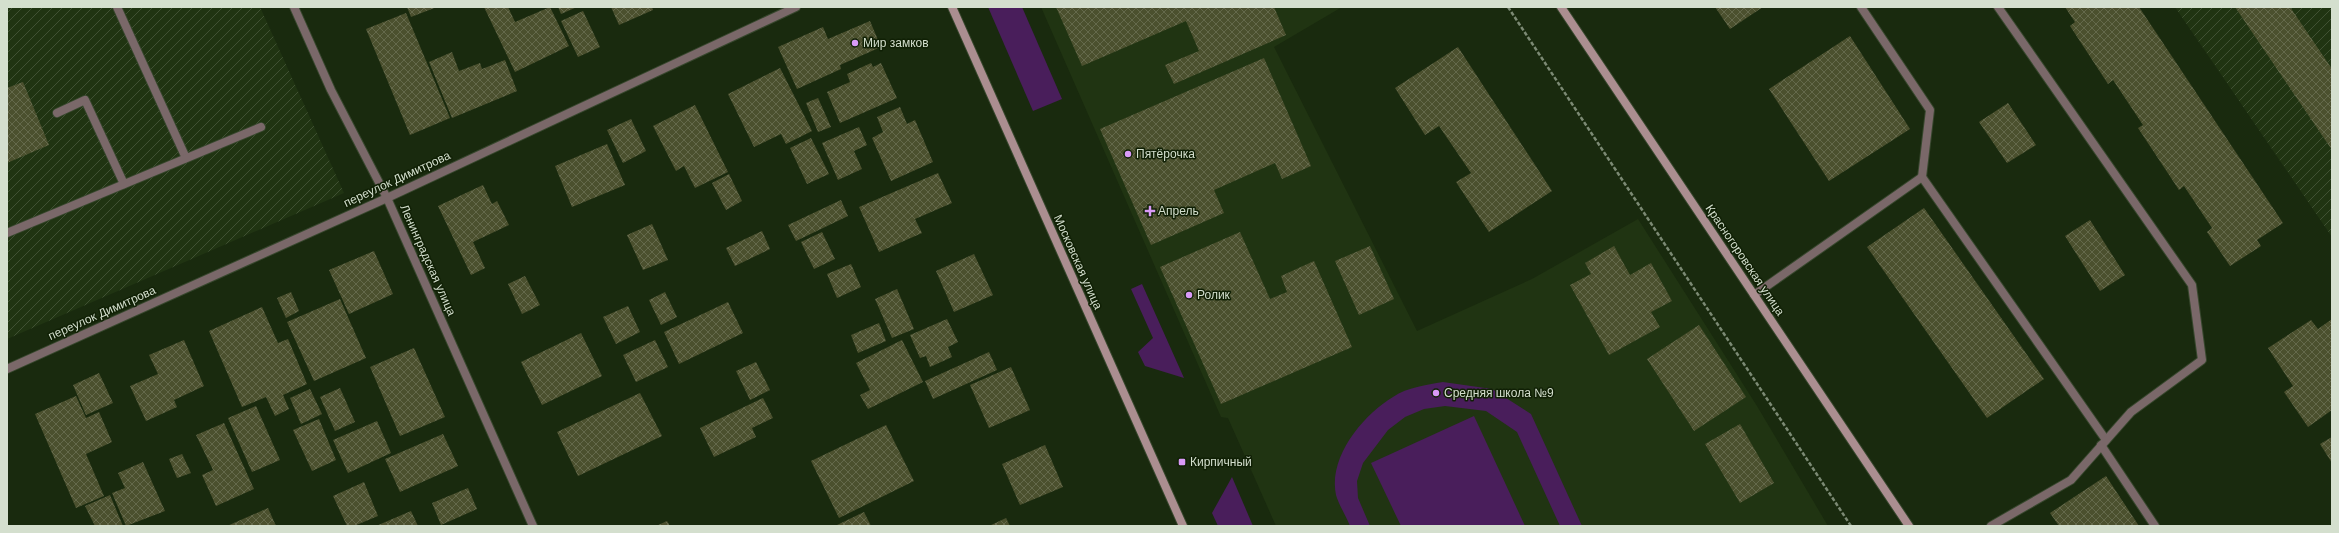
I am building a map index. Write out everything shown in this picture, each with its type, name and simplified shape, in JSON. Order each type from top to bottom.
[{"type":"street","points":[[117,7],[186,158]]},
{"type":"street","name":"Ленинградская улица","points":[[294,7],[331,90],[387,198],[533,526]]},
{"type":"street","name":"переулок Димитрова","points":[[7,369],[387,198],[796,7]]},
{"type":"street","name":"Московская улица","points":[[952,7],[1183,526]]},
{"type":"street","name":"Красногоровская улица","points":[[1561,7],[1908,526]]},
{"type":"street","points":[[1861,7],[1930,110],[1922,177],[2104,442],[2155,526]]},
{"type":"street","points":[[1991,526],[2071,480],[2131,412],[2202,360],[2192,285],[1998,7]]},
{"type":"street","points":[[57,113],[85,100],[124,184]]},
{"type":"street","points":[[7,233],[261,127]]},
{"type":"street","points":[[1754,295],[1922,177]]},
{"type":"path","points":[[1508,7],[1851,526]]},
{"type":"shaded area","points":[[7,7],[260,7],[344,193],[7,339]]},
{"type":"shaded area","points":[[988,7],[1022,7],[1062,99],[1033,111]]},
{"type":"shaded area","points":[[1041,7],[1342,7],[1274,47],[1417,331],[1532,279],[1638,219],[1757,406],[1828,526],[1276,526],[1228,418],[1221,417]]},
{"type":"shaded area","points":[[2175,7],[2332,7],[2332,237]]},
{"type":"shaded area","points":[[1142,284],[1184,378],[1145,366],[1138,352],[1153,338],[1131,289]]},
{"type":"shaded area","points":[[1443,382],[1492,389],[1531,414],[1582,526],[1560,526],[1517,432],[1486,411],[1445,406],[1424,409],[1405,417],[1388,430],[1363,463],[1357,481],[1358,498],[1370,526],[1350,526],[1336,495],[1335,481],[1337,466],[1350,438],[1370,415],[1393,397],[1424,385]]},
{"type":"shaded area","points":[[1474,416],[1525,526],[1401,526],[1371,463]]},
{"type":"shaded area","points":[[1232,477],[1253,526],[1218,526],[1212,513]]},
{"type":"building","points":[[407,7],[437,7],[411,17]]},
{"type":"building","points":[[484,7],[508,7],[515,22],[550,7],[569,46],[515,72]]},
{"type":"building","points":[[558,7],[577,7],[561,14]]},
{"type":"building","points":[[611,7],[652,7],[653,10],[619,25]]},
{"type":"building","points":[[1056,7],[1274,7],[1286,35],[1174,84],[1165,65],[1199,51],[1186,21],[1082,66]]},
{"type":"building","points":[[1715,7],[1763,7],[1730,29]]},
{"type":"building","points":[[2065,7],[2139,7],[2283,223],[2257,240],[2261,246],[2230,266],[2207,232],[2212,228],[2184,186],[2179,190],[2138,128],[2143,125],[2113,80],[2108,84],[2070,26],[2075,22]]},
{"type":"building","points":[[2235,7],[2290,7],[2332,69],[2332,150]]},
{"type":"building","points":[[583,11],[600,47],[578,57],[561,21]]},
{"type":"building","points":[[406,13],[450,118],[410,135],[366,29]]},
{"type":"building","points":[[870,21],[881,47],[840,65],[841,69],[797,89],[778,47],[823,27],[828,39]]},
{"type":"building","points":[[1850,36],[1910,129],[1829,181],[1769,89]]},
{"type":"building","points":[[1458,47],[1552,191],[1489,232],[1456,182],[1471,173],[1439,126],[1425,135],[1395,88]]},
{"type":"building","points":[[452,52],[459,71],[480,63],[482,69],[505,60],[517,91],[452,118],[429,62]]},
{"type":"building","points":[[1264,58],[1311,166],[1282,179],[1275,163],[1214,190],[1224,213],[1151,245],[1100,129]]},
{"type":"building","points":[[871,63],[873,67],[881,63],[897,98],[840,123],[827,92],[850,82],[847,74]]},
{"type":"building","points":[[780,68],[812,131],[786,144],[781,134],[754,147],[728,94]]},
{"type":"building","points":[[23,82],[49,145],[7,163],[7,88]]},
{"type":"building","points":[[818,98],[831,127],[818,132],[806,103]]},
{"type":"building","points":[[2008,103],[2036,145],[2007,163],[1979,122]]},
{"type":"building","points":[[695,105],[728,172],[695,188],[684,166],[676,171],[653,126]]},
{"type":"building","points":[[900,107],[907,124],[915,120],[933,162],[891,181],[872,138],[883,132],[877,117]]},
{"type":"building","points":[[631,119],[646,151],[623,163],[607,130]]},
{"type":"building","points":[[859,127],[867,145],[854,151],[862,169],[838,180],[822,143]]},
{"type":"building","points":[[811,138],[829,174],[807,184],[790,148]]},
{"type":"building","points":[[607,144],[625,185],[572,207],[555,166]]},
{"type":"building","points":[[938,173],[952,203],[915,219],[922,233],[879,252],[859,207]]},
{"type":"building","points":[[729,174],[742,201],[726,210],[712,183]]},
{"type":"building","points":[[483,185],[492,204],[497,201],[509,225],[473,242],[485,268],[471,275],[438,206]]},
{"type":"building","points":[[841,200],[848,216],[796,241],[788,225]]},
{"type":"building","points":[[1924,208],[2044,379],[1987,418],[1867,247]]},
{"type":"building","points":[[2090,220],[2125,275],[2100,291],[2065,236]]},
{"type":"building","points":[[652,224],[668,260],[643,270],[627,235]]},
{"type":"building","points":[[762,231],[770,249],[735,266],[726,248]]},
{"type":"building","points":[[822,232],[835,259],[814,269],[801,242]]},
{"type":"building","points":[[1240,232],[1270,299],[1287,292],[1281,276],[1314,261],[1352,347],[1221,404],[1160,267]]},
{"type":"building","points":[[1370,246],[1394,299],[1359,315],[1335,261]]},
{"type":"building","points":[[1614,246],[1630,275],[1651,263],[1672,301],[1651,312],[1660,327],[1609,355],[1570,285],[1591,274],[1585,263]]},
{"type":"building","points":[[374,251],[393,294],[349,314],[329,270]]},
{"type":"building","points":[[974,254],[993,295],[954,312],[936,271]]},
{"type":"building","points":[[851,264],[861,287],[837,298],[827,274]]},
{"type":"building","points":[[525,276],[540,305],[522,314],[508,284]]},
{"type":"building","points":[[897,289],[914,329],[892,338],[875,299]]},
{"type":"building","points":[[291,292],[299,311],[286,318],[277,298]]},
{"type":"building","points":[[665,292],[677,317],[661,325],[649,300]]},
{"type":"building","points":[[340,299],[366,358],[314,381],[287,322]]},
{"type":"building","points":[[728,302],[743,333],[679,364],[664,332]]},
{"type":"building","points":[[628,306],[640,332],[616,344],[603,317]]},
{"type":"building","points":[[262,307],[278,343],[288,339],[307,384],[283,395],[289,409],[275,416],[266,397],[242,407],[209,331]]},
{"type":"building","points":[[947,319],[958,342],[948,347],[952,357],[930,367],[926,356],[920,358],[910,335]]},
{"type":"building","points":[[2332,319],[2332,410],[2308,427],[2284,392],[2293,386],[2268,348],[2311,320],[2318,329]]},
{"type":"building","points":[[879,323],[886,341],[858,353],[851,335]]},
{"type":"building","points":[[1699,325],[1746,397],[1694,431],[1647,359]]},
{"type":"building","points":[[581,333],[602,376],[542,405],[521,362]]},
{"type":"building","points":[[184,340],[204,386],[174,400],[177,407],[146,421],[130,386],[158,374],[149,355]]},
{"type":"building","points":[[655,340],[668,367],[636,382],[623,355]]},
{"type":"building","points":[[902,340],[923,382],[868,409],[860,395],[870,390],[856,363]]},
{"type":"building","points":[[414,348],[445,417],[400,436],[370,367]]},
{"type":"building","points":[[989,352],[997,370],[933,399],[925,381]]},
{"type":"building","points":[[756,362],[770,390],[750,400],[736,371]]},
{"type":"building","points":[[1011,367],[1030,410],[989,428],[970,385]]},
{"type":"building","points":[[99,373],[113,403],[86,415],[73,385]]},
{"type":"building","points":[[340,388],[355,422],[335,431],[320,397]]},
{"type":"building","points":[[310,389],[322,414],[301,424],[290,398]]},
{"type":"building","points":[[640,393],[662,436],[578,476],[557,432]]},
{"type":"building","points":[[76,396],[86,418],[99,412],[112,442],[86,454],[104,496],[76,508],[35,414]]},
{"type":"building","points":[[763,398],[773,418],[752,428],[756,437],[714,457],[700,428]]},
{"type":"building","points":[[256,406],[280,460],[252,472],[228,418]]},
{"type":"building","points":[[319,419],[336,460],[312,471],[293,430]]},
{"type":"building","points":[[377,421],[391,453],[348,473],[333,440]]},
{"type":"building","points":[[224,423],[254,489],[216,506],[202,475],[213,470],[196,435]]},
{"type":"building","points":[[1740,424],[1774,483],[1740,503],[1705,444]]},
{"type":"building","points":[[886,425],[914,481],[839,518],[811,461]]},
{"type":"building","points":[[443,434],[458,466],[400,492],[385,459]]},
{"type":"building","points":[[2332,437],[2332,463],[2320,444]]},
{"type":"building","points":[[1045,445],[1063,487],[1020,505],[1002,464]]},
{"type":"building","points":[[182,454],[191,473],[177,478],[169,459]]},
{"type":"building","points":[[143,462],[165,511],[126,526],[112,493],[125,488],[118,473]]},
{"type":"building","points":[[2106,476],[2139,526],[2059,526],[2050,513]]},
{"type":"building","points":[[364,482],[378,516],[354,526],[347,526],[333,496]]},
{"type":"building","points":[[468,488],[477,509],[441,525],[432,503]]},
{"type":"building","points":[[110,495],[123,526],[95,526],[85,506]]},
{"type":"building","points":[[268,508],[276,526],[227,526]]},
{"type":"building","points":[[411,511],[418,526],[376,526]]},
{"type":"building","points":[[864,512],[871,526],[837,525]]},
{"type":"building","points":[[1006,518],[1010,526],[989,526]]},
{"type":"building","points":[[667,521],[670,526],[656,526]]},
{"type":"place","name":"Мир замков","points":[[855,43]]},
{"type":"place","name":"Пятёрочка","points":[[1128,154]]},
{"type":"place","name":"Апрель","points":[[1150,211]]},
{"type":"place","name":"Ролик","points":[[1189,295]]},
{"type":"place","name":"Средняя школа №9","points":[[1436,393]]},
{"type":"place","name":"Кирпичный","points":[[1182,462]]}]
